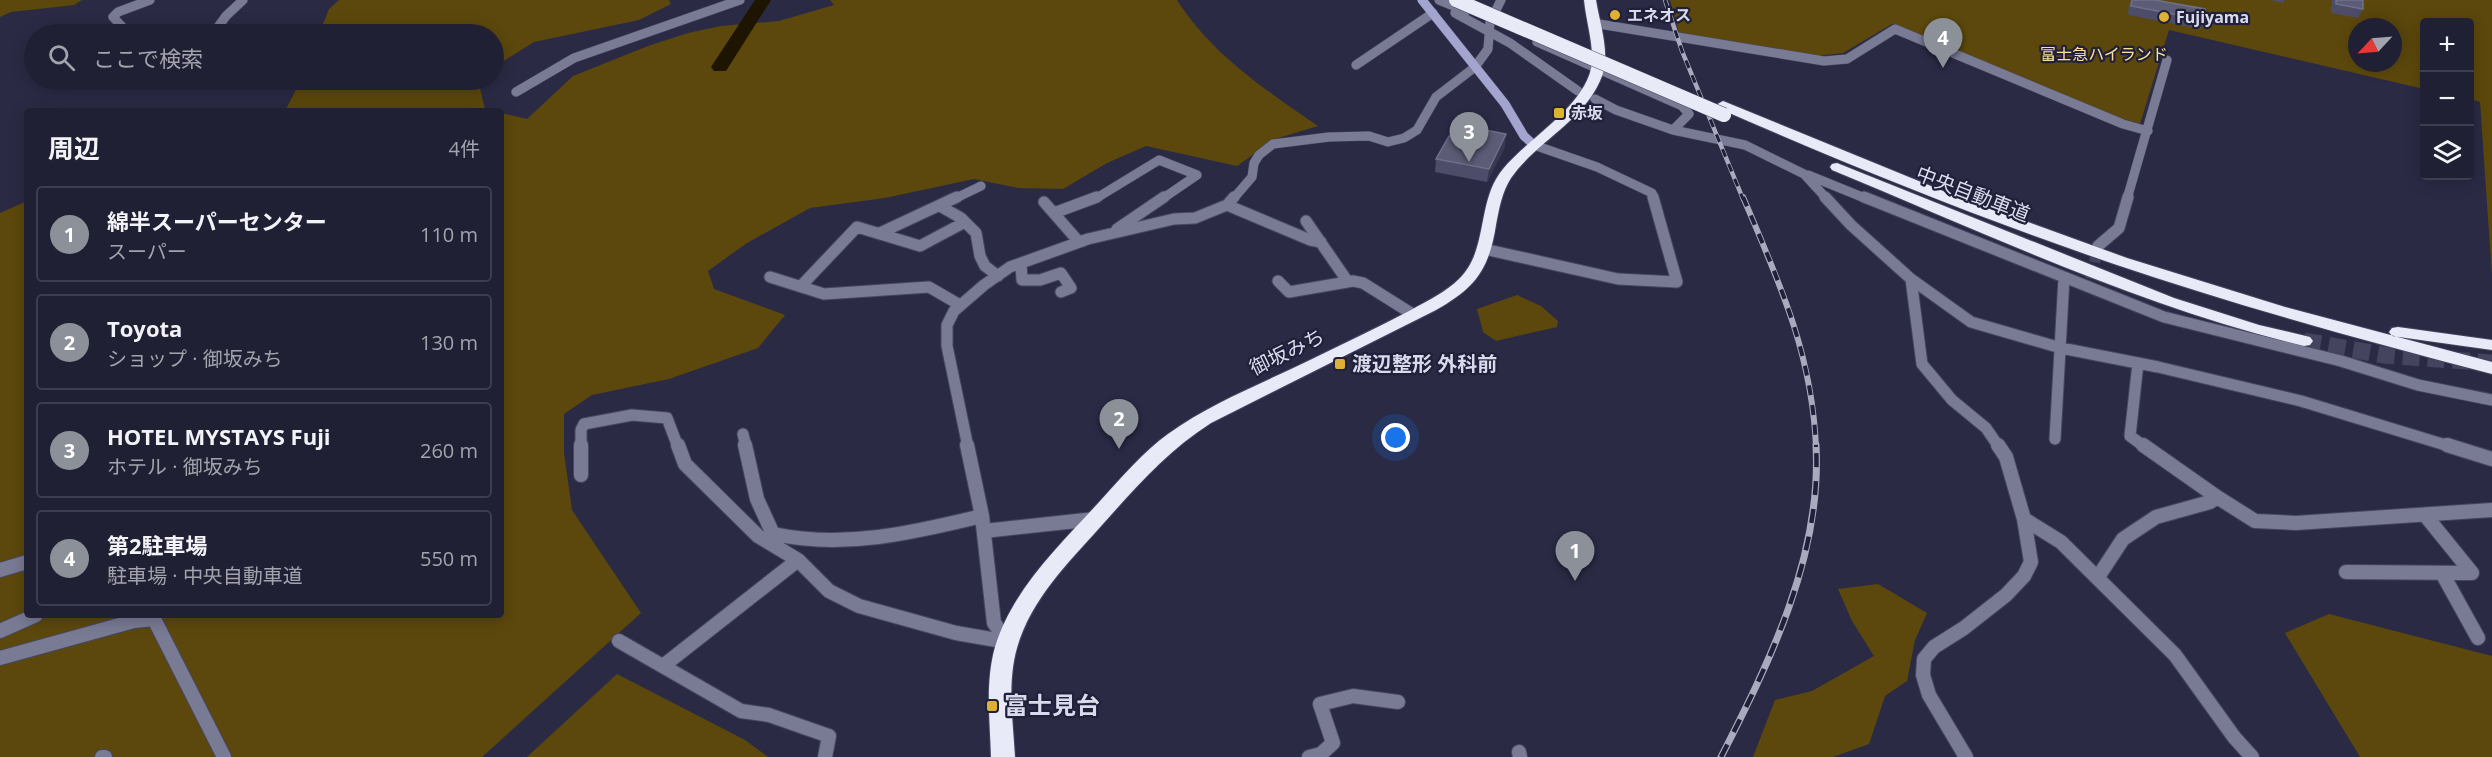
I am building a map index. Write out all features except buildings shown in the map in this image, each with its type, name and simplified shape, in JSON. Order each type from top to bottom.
[{"type":"highway","name":"中央自動車道","points":[[1456,0],[1723,110],[2069,243],[2308,318],[2492,368]]},
{"type":"highway","name":"中央自動車道","points":[[1477,0],[1723,110],[1786,142],[1975,219],[2131,275],[2372,347],[2492,379]]},
{"type":"highway","points":[[1590,0],[1598,69]]},
{"type":"highway","name":"御坂みち","points":[[1003,757],[1001,704],[1008,642],[1029,598],[1046,575],[1157,452],[1176,437],[1299,372],[1435,306],[1468,280],[1484,249],[1498,187],[1507,173],[1586,95],[1598,69]]},
{"type":"highway","points":[[1786,142],[1881,187],[2127,286],[2209,315],[2304,341]]},
{"type":"highway","points":[[2069,243],[2244,294],[2366,326],[2415,336],[2492,345]]},
{"type":"street","points":[[120,24],[113,17],[118,12],[150,0]]},
{"type":"street","points":[[220,24],[243,0]]},
{"type":"street","points":[[516,92],[574,58],[740,0]]},
{"type":"street","points":[[1422,0],[1505,104],[1524,136],[1534,145],[1597,167],[1652,193],[1677,282],[1618,279],[1484,249]]},
{"type":"street","points":[[1434,0],[1489,26],[1598,69],[1682,106],[1689,114],[1673,130]]},
{"type":"street","points":[[1439,0],[1489,26],[1578,91]]},
{"type":"street","points":[[1008,642],[994,623],[982,516],[947,346],[947,325],[960,305],[998,276],[1021,264],[1108,234],[1174,219],[1195,218],[1227,205],[1252,177],[1254,163],[1259,155],[1273,144],[1329,137],[1369,136],[1388,142],[1404,138],[1417,130],[1436,97],[1475,67],[1488,49],[1489,26],[1501,0]]},
{"type":"street","points":[[1356,65],[1432,13]]},
{"type":"street","points":[[1593,23],[1824,61],[1847,58],[1895,28],[2123,124],[2148,131]]},
{"type":"street","points":[[2097,246],[2119,228],[2167,60]]},
{"type":"street","points":[[1595,99],[1616,110],[1673,130],[1745,145],[1804,174],[2064,278],[2090,283],[2164,316],[2341,361],[2418,385],[2492,399]]},
{"type":"street","points":[[1054,213],[1094,199],[1159,160],[1197,175],[1108,234]]},
{"type":"street","points":[[1804,174],[1851,225],[1911,279],[1971,322],[2061,348],[2301,400],[2492,459]]},
{"type":"street","points":[[880,233],[981,186]]},
{"type":"street","points":[[1044,202],[1078,243]]},
{"type":"street","points":[[1227,205],[1321,242]]},
{"type":"street","points":[[940,206],[976,233],[977,246],[985,266],[998,276]]},
{"type":"street","points":[[1306,221],[1347,282]]},
{"type":"street","points":[[801,286],[857,227],[920,246],[964,222]]},
{"type":"street","points":[[1021,264],[1022,280],[1040,280],[1061,273],[1071,288],[1061,291]]},
{"type":"street","points":[[770,277],[824,294],[929,287],[960,305]]},
{"type":"street","points":[[2055,439],[2064,278]]},
{"type":"street","points":[[1911,279],[1922,364],[1952,400],[1986,428],[2007,457],[2025,519],[2031,562],[2024,576],[2006,595],[1964,628],[1934,647],[1924,659],[1923,675],[1929,695],[1966,757]]},
{"type":"street","points":[[1278,280],[1289,292],[1347,282],[1363,283],[1414,315]]},
{"type":"street","points":[[2138,363],[2130,436],[2217,497],[2256,521],[2296,523],[2492,510]]},
{"type":"street","points":[[580,475],[581,430],[584,424],[632,415],[668,418],[684,464],[758,536],[798,560],[829,591],[859,606],[956,633],[1008,642]]},
{"type":"street","points":[[743,434],[757,499],[773,534],[830,542],[896,536],[982,516]]},
{"type":"street","points":[[2098,577],[2123,539],[2139,528],[2156,517],[2210,502],[2217,497]]},
{"type":"street","points":[[2346,572],[2472,573],[2425,515]]},
{"type":"street","points":[[984,531],[1095,519]]},
{"type":"street","points":[[2025,519],[2061,542],[2175,656],[2234,737],[2252,757]]},
{"type":"street","points":[[663,666],[798,560]]},
{"type":"street","points":[[0,570],[24,563]]},
{"type":"street","points":[[2442,573],[2478,638]]},
{"type":"street","points":[[0,631],[29,618]]},
{"type":"street","points":[[0,658],[134,621],[154,619],[224,757]]},
{"type":"street","points":[[619,641],[741,711],[769,715],[829,736],[825,757]]},
{"type":"street","points":[[1309,757],[1321,754],[1333,743],[1320,704],[1353,696],[1398,702]]},
{"type":"green space","points":[[0,0],[82,0],[74,5],[11,12],[0,17]]},
{"type":"green space","points":[[339,0],[669,0],[671,4],[639,20],[534,42],[504,61],[504,24],[323,24],[329,9]]},
{"type":"green space","points":[[830,0],[1177,0],[1206,38],[1223,55],[1260,85],[1318,126],[1275,139],[1237,166],[1146,146],[1107,163],[1063,189],[1018,188],[974,179],[885,198],[810,208],[747,243],[708,271],[714,289],[785,315],[758,348],[669,379],[592,395],[564,414],[564,453],[572,510],[641,613],[482,757],[0,757],[0,213],[24,202],[24,618],[504,618],[504,114],[527,119],[573,76],[648,46],[688,33],[721,26],[779,21],[834,5]]},
{"type":"green space","name":"富士急ハイランド","points":[[1670,0],[2492,0],[2492,276],[2480,102],[2474,100],[2474,18],[2420,18],[2420,88],[2351,72],[2402,72],[2402,18],[2348,18],[2348,71],[2169,30],[2140,124],[2117,117],[1892,24],[1843,53],[1815,56],[1679,33]]},
{"type":"green space","points":[[296,90],[480,90],[485,108],[287,108]]},
{"type":"green space","points":[[1517,295],[1541,306],[1558,321],[1557,327],[1496,341],[1483,332],[1477,309]]},
{"type":"green space","points":[[1878,584],[1927,613],[1915,640],[1907,681],[1885,696],[1869,744],[1833,757],[1753,757],[1775,700],[1812,691],[1874,656],[1852,621],[1838,589]]},
{"type":"green space","points":[[2329,614],[2492,656],[2492,757],[2360,757],[2285,633]]},
{"type":"green space","points":[[617,674],[745,740],[768,757],[527,757]]},
{"type":"waterway","points":[[720,67],[763,0]]},
{"type":"tunnel","points":[[2091,279],[2098,246]]},
{"type":"tunnel","points":[[2304,341],[2383,355],[2492,363]]},
{"type":"railway","points":[[1665,0],[1682,51],[1743,199]]},
{"type":"railway","points":[[1743,197],[1781,289],[1801,349],[1808,380],[1816,447]]},
{"type":"railway","points":[[1721,757],[1757,683],[1789,607],[1811,527],[1816,486],[1816,447]]},
{"type":"place","name":"エネオス","points":[[1615,15]]},
{"type":"place","name":"Fujiyama","points":[[2164,17]]},
{"type":"place","name":"第2駐車場","points":[[1943,68]]},
{"type":"place","name":"赤坂","points":[[1559,113]]},
{"type":"place","name":"HOTEL MYSTAYS Fuji","points":[[1469,162]]},
{"type":"place","name":"渡辺整形 外科前","points":[[1340,364]]},
{"type":"place","name":"Toyota","points":[[1119,449]]},
{"type":"place","name":"綿半スーパーセンター","points":[[1575,581]]},
{"type":"place","name":"富士見台","points":[[992,706]]}]
